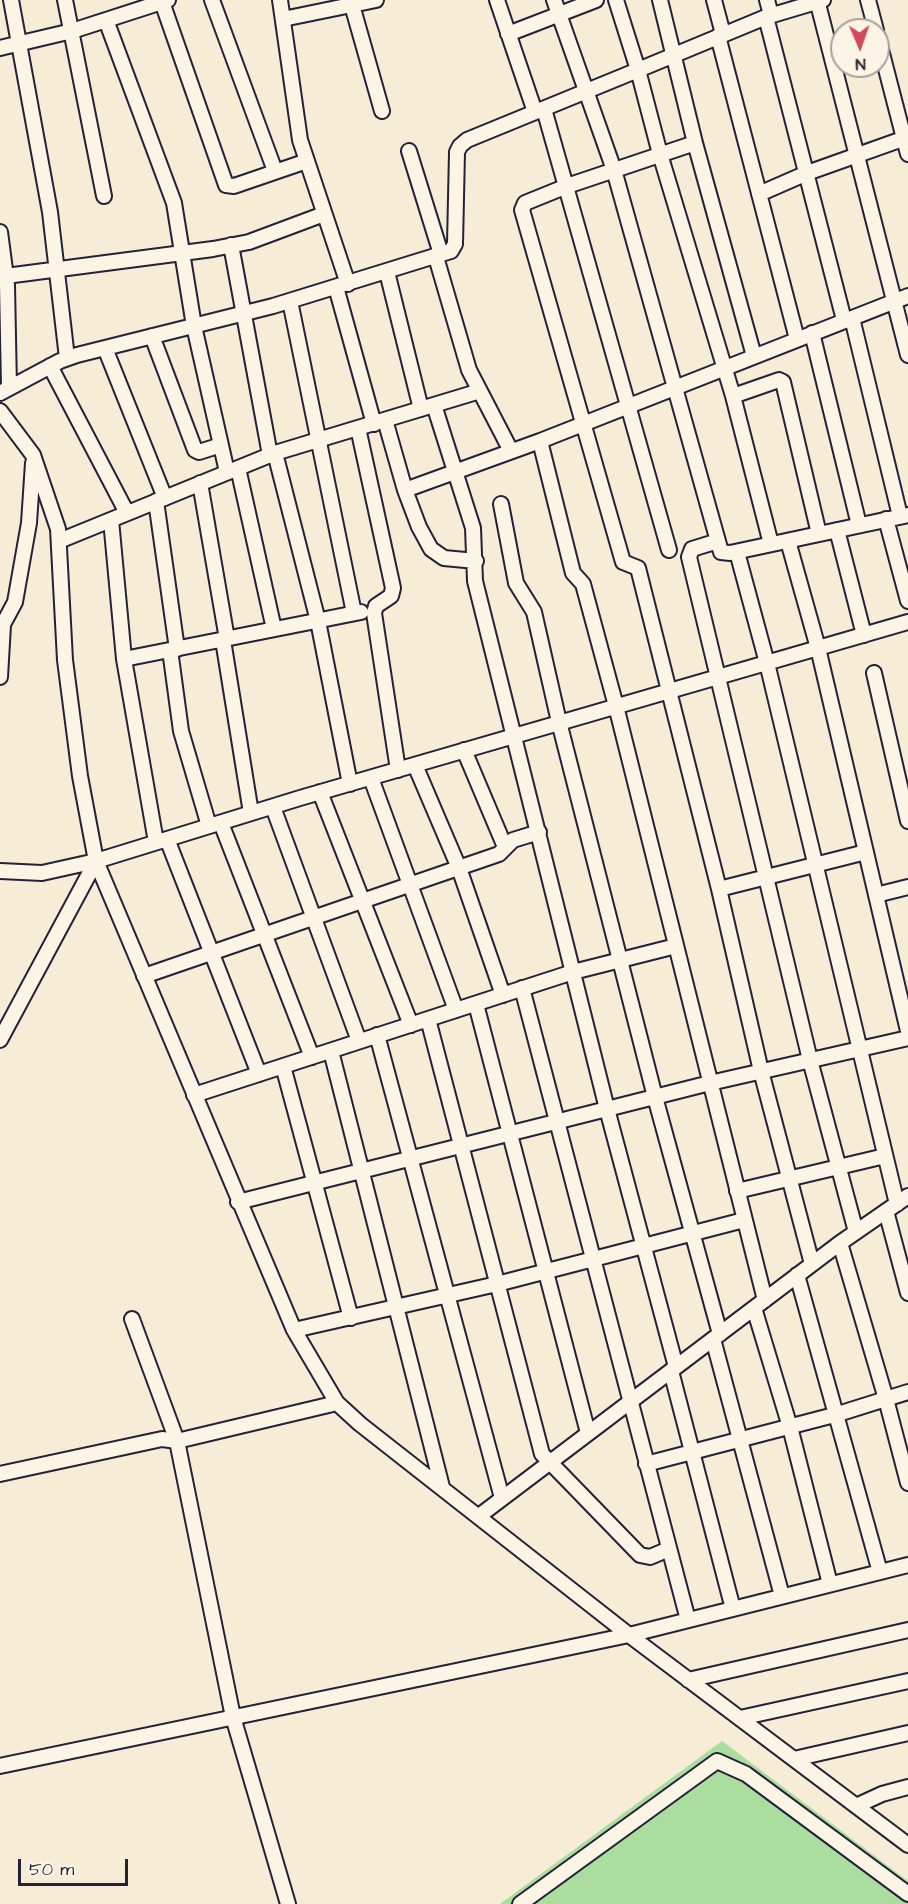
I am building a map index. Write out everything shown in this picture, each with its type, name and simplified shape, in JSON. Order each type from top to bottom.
[{"type":"street","points":[[11,0],[42,158],[67,358]]},
{"type":"street","points":[[65,0],[104,196]]},
{"type":"street","points":[[116,0],[120,15]]},
{"type":"street","points":[[212,0],[275,171]]},
{"type":"street","points":[[280,0],[294,112],[324,214],[379,422],[419,527],[436,555],[476,561]]},
{"type":"street","points":[[283,19],[333,4],[352,5],[376,0]]},
{"type":"street","points":[[497,0],[567,186],[630,404],[669,550]]},
{"type":"street","points":[[554,0],[614,170],[721,552],[737,552],[904,515],[807,173],[768,16],[767,0]]},
{"type":"street","points":[[508,34],[596,0]]},
{"type":"street","points":[[616,0],[733,396],[771,544]]},
{"type":"street","points":[[660,0],[695,143],[754,356]]},
{"type":"street","points":[[714,0],[759,194],[797,339]]},
{"type":"street","points":[[868,0],[873,18]]},
{"type":"street","points":[[0,48],[72,31],[165,1],[226,185],[234,186],[307,160]]},
{"type":"street","points":[[0,232],[6,276],[5,390],[67,358],[290,301],[439,256],[451,250],[455,244],[457,152],[467,140],[768,16],[819,1],[908,355]]},
{"type":"street","points":[[352,5],[382,111]]},
{"type":"street","points":[[106,20],[169,186],[183,254],[194,326],[221,446],[232,470],[274,629]]},
{"type":"street","points":[[889,78],[906,138],[908,154]]},
{"type":"street","points":[[759,194],[807,173],[906,138]]},
{"type":"street","points":[[695,143],[567,186],[525,203],[522,210],[623,562],[638,568],[719,889],[761,1071],[812,1264]]},
{"type":"street","points":[[409,151],[439,256],[462,351],[511,451]]},
{"type":"street","points":[[6,276],[183,254],[231,245],[267,236],[324,214]]},
{"type":"street","points":[[231,245],[242,314],[273,454],[318,621],[350,784]]},
{"type":"street","points":[[387,272],[428,407],[455,472],[472,528],[476,581],[733,1609]]},
{"type":"street","points":[[405,490],[540,441],[908,296]]},
{"type":"street","points":[[290,301],[354,613]]},
{"type":"street","points":[[812,333],[859,525]]},
{"type":"street","points":[[152,336],[195,450],[199,452],[221,446]]},
{"type":"street","points":[[105,348],[161,499],[181,731],[215,824],[266,934],[312,1057]]},
{"type":"street","points":[[50,366],[127,513]]},
{"type":"street","points":[[733,396],[778,380],[783,382],[819,534]]},
{"type":"street","points":[[59,541],[273,454],[480,391]]},
{"type":"street","points":[[0,411],[33,455],[58,529],[65,660],[80,776],[96,861],[238,1202],[294,1330],[337,1403],[360,1424],[628,1635],[908,1845]]},
{"type":"street","points":[[124,660],[375,609],[391,596],[393,588],[358,428]]},
{"type":"street","points":[[540,441],[573,573],[583,584],[616,706],[737,1191],[759,1304],[830,1584]]},
{"type":"street","points":[[0,677],[1,627],[15,603],[29,523],[33,455]]},
{"type":"street","points":[[200,483],[251,813]]},
{"type":"street","points":[[501,504],[516,583],[534,612],[620,961],[692,1232],[740,1440],[782,1596]]},
{"type":"street","points":[[886,519],[908,601]]},
{"type":"street","points":[[111,520],[124,660],[161,841],[212,953],[259,1074]]},
{"type":"street","points":[[837,530],[864,635]]},
{"type":"street","points":[[718,541],[692,549],[689,557],[720,676],[810,1060],[856,1232]]},
{"type":"street","points":[[788,541],[818,648],[908,1031]]},
{"type":"street","points":[[737,552],[767,663],[897,1204],[908,1293]]},
{"type":"street","points":[[375,609],[398,770]]},
{"type":"street","points":[[0,871],[42,873],[96,861],[320,792],[908,622]]},
{"type":"street","points":[[874,673],[908,821]]},
{"type":"street","points":[[464,750],[505,847]]},
{"type":"street","points":[[415,765],[459,868],[503,995]]},
{"type":"street","points":[[371,777],[412,884],[456,1010]]},
{"type":"street","points":[[320,792],[411,1025]]},
{"type":"street","points":[[273,807],[359,1041]]},
{"type":"street","points":[[144,976],[499,854],[513,840],[539,832]]},
{"type":"street","points":[[719,889],[866,852]]},
{"type":"street","points":[[0,1040],[96,861]]},
{"type":"street","points":[[876,896],[908,887]]},
{"type":"street","points":[[194,1095],[573,972],[676,946]]},
{"type":"street","points":[[522,988],[559,1121],[629,1402],[688,1620]]},
{"type":"street","points":[[476,1004],[588,1433]]},
{"type":"street","points":[[428,1019],[538,1444],[549,1463],[640,1555],[650,1557],[669,1549]]},
{"type":"street","points":[[377,1035],[502,1498]]},
{"type":"street","points":[[238,1202],[710,1083],[908,1038]]},
{"type":"street","points":[[330,1051],[442,1487]]},
{"type":"street","points":[[283,1066],[351,1318]]},
{"type":"street","points":[[737,1191],[885,1156]]},
{"type":"street","points":[[479,1516],[797,1275],[897,1204]]},
{"type":"street","points":[[294,1330],[497,1284],[744,1220]]},
{"type":"street","points":[[840,1243],[908,1483]]},
{"type":"street","points":[[797,1275],[838,1414],[880,1572]]},
{"type":"street","points":[[132,1319],[177,1441],[233,1717],[288,1904]]},
{"type":"street","points":[[646,1464],[838,1414],[908,1392]]},
{"type":"street","points":[[0,1474],[162,1439],[177,1441],[337,1403]]},
{"type":"street","points":[[0,1766],[628,1635],[908,1565]]},
{"type":"street","points":[[688,1680],[908,1630]]},
{"type":"street","points":[[740,1718],[908,1681]]},
{"type":"street","points":[[794,1759],[908,1733]]},
{"type":"street","points":[[520,1904],[717,1761],[746,1774],[908,1894]]},
{"type":"street","points":[[856,1806],[882,1794],[908,1787]]},
{"type":"green space","points":[[722,1741],[908,1881],[908,1904],[500,1904]]}]
